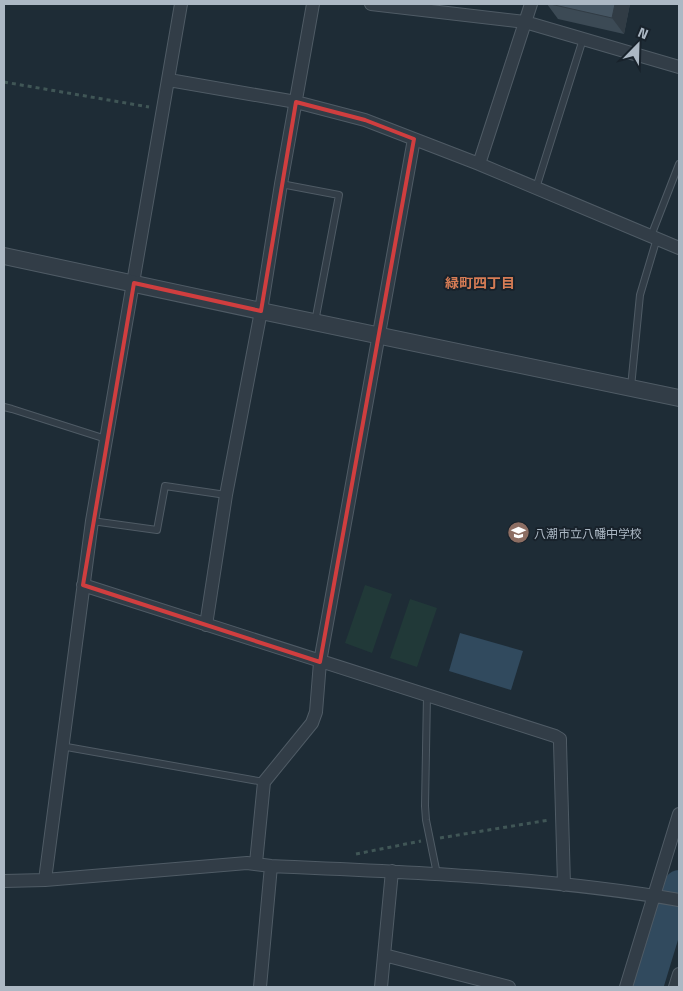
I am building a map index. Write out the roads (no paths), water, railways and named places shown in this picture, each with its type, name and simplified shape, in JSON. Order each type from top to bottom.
[{"type":"street","points":[[45,880],[61,746],[92,521],[181,4]]},
{"type":"street","points":[[206,625],[226,495],[261,311],[281,184],[314,4]]},
{"type":"street","points":[[371,4],[525,22],[679,67]]},
{"type":"street","points":[[479,164],[531,4]]},
{"type":"street","points":[[169,80],[296,102],[365,120],[479,164],[679,248]]},
{"type":"street","points":[[256,863],[264,782],[312,722],[316,712],[320,662],[414,140]]},
{"type":"street","points":[[4,256],[679,398]]},
{"type":"street","points":[[83,585],[560,739],[564,885]]},
{"type":"street","points":[[626,987],[658,896],[679,814]]},
{"type":"street","points":[[4,881],[45,880],[256,863],[271,866],[392,871],[564,885],[679,900]]},
{"type":"street","points":[[260,987],[271,866]]},
{"type":"street","points":[[381,987],[392,871]]},
{"type":"street","points":[[384,955],[509,987]]},
{"type":"street","points":[[675,987],[679,974]]},
{"type":"lane","points":[[536,188],[583,39]]},
{"type":"lane","points":[[631,388],[640,295],[654,237],[679,164]]},
{"type":"lane","points":[[281,184],[339,195],[315,322]]},
{"type":"lane","points":[[4,407],[106,439]]},
{"type":"lane","points":[[92,521],[157,530],[165,486],[226,495]]},
{"type":"lane","points":[[427,695],[425,806],[437,874]]},
{"type":"lane","points":[[61,746],[264,782]]},
{"type":"water","points":[[460,633],[523,651],[511,690],[449,671]]},
{"type":"waterway","points":[[648,987],[679,885]]},
{"type":"place","name":"八潮市立八幡中学校","points":[[518,533]]},
{"type":"district","name":"緑町四丁目","points":[[480,282]]}]
